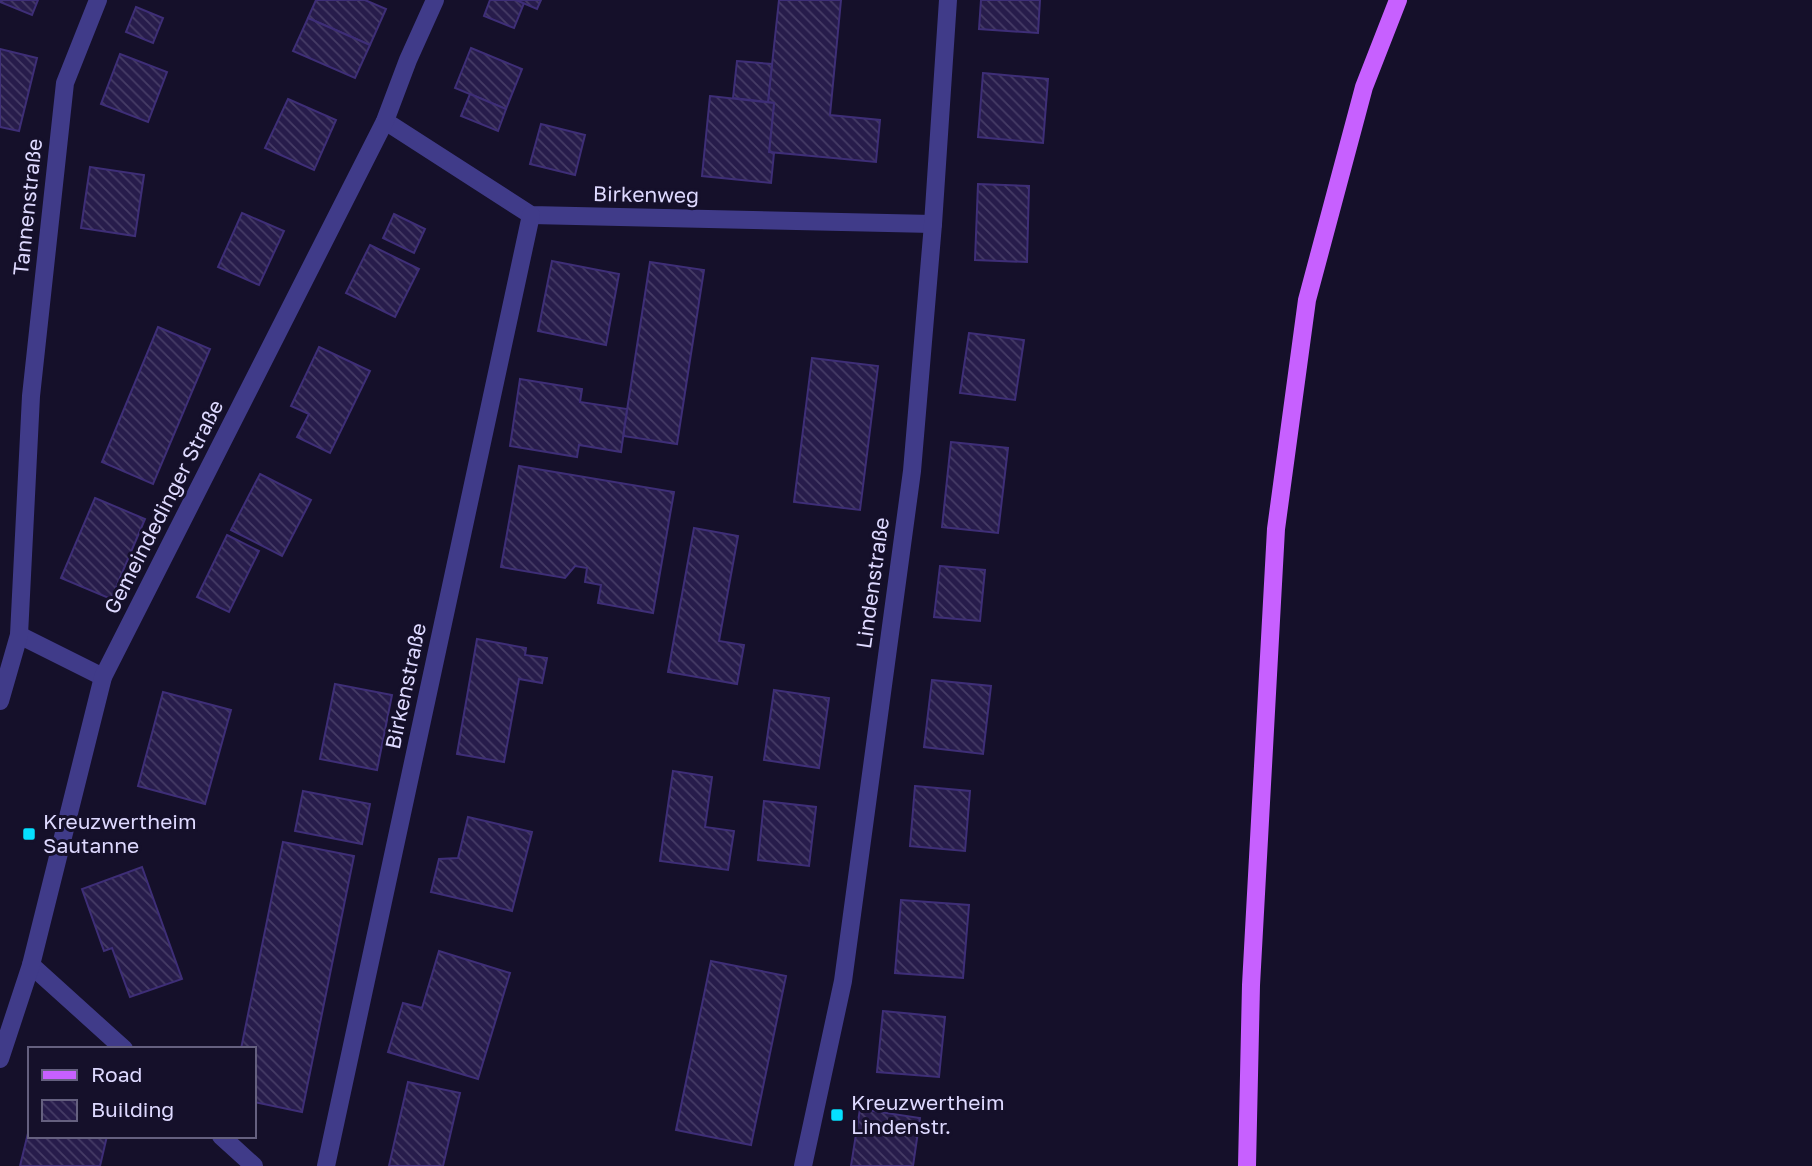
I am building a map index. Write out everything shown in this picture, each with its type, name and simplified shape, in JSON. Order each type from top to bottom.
[{"type":"main road","points":[[1247,1166],[1251,985],[1278,516],[1307,300],[1364,88],[1398,0]]},
{"type":"street","name":"Tannenstraße","points":[[0,701],[19,635],[31,396],[65,83],[98,0]]},
{"type":"street","name":"Gemeindedinger Straße","points":[[0,1059],[31,965],[103,677],[385,121],[435,0]]},
{"type":"street","name":"Lindenstraße","points":[[803,1166],[843,981],[912,471],[948,0]]},
{"type":"street","points":[[385,121],[531,215]]},
{"type":"street","name":"Birkenweg","points":[[531,215],[933,223]]},
{"type":"street","name":"Birkenstraße","points":[[326,1166],[531,215]]},
{"type":"street","points":[[19,635],[103,677]]},
{"type":"street","points":[[31,965],[122,1047]]},
{"type":"street","points":[[223,1138],[254,1166]]},
{"type":"building","points":[[0,0],[38,0],[32,15]]},
{"type":"building","points":[[316,0],[365,0],[386,9],[370,45],[308,18]]},
{"type":"building","points":[[490,0],[516,0],[524,3],[514,28],[484,16]]},
{"type":"building","points":[[516,0],[541,0],[537,9]]},
{"type":"building","points":[[779,0],[841,0],[830,115],[880,120],[876,162],[769,152],[774,103],[768,102]]},
{"type":"building","points":[[981,0],[1040,0],[1038,33],[979,29]]},
{"type":"building","points":[[136,7],[163,18],[153,43],[126,32]]},
{"type":"building","points":[[308,18],[370,45],[355,78],[293,51]]},
{"type":"building","points":[[471,48],[522,69],[506,109],[455,88]]},
{"type":"building","points":[[0,49],[37,58],[19,131],[0,127]]},
{"type":"building","points":[[120,54],[167,72],[148,122],[101,104]]},
{"type":"building","points":[[737,61],[772,64],[768,102],[733,98]]},
{"type":"building","points":[[983,73],[1048,79],[1043,143],[978,137]]},
{"type":"building","points":[[470,94],[506,109],[498,131],[461,116]]},
{"type":"building","points":[[710,96],[774,103],[769,152],[774,153],[771,183],[702,176]]},
{"type":"building","points":[[288,99],[336,120],[314,170],[265,148]]},
{"type":"building","points":[[541,124],[585,135],[575,175],[530,164]]},
{"type":"building","points":[[90,167],[144,175],[135,236],[81,228]]},
{"type":"building","points":[[978,184],[1029,186],[1027,262],[975,260]]},
{"type":"building","points":[[242,213],[284,231],[259,285],[218,267]]},
{"type":"building","points":[[394,214],[425,229],[414,253],[383,238]]},
{"type":"building","points":[[370,245],[419,269],[395,317],[346,293]]},
{"type":"building","points":[[552,261],[619,274],[606,345],[538,331]]},
{"type":"building","points":[[650,262],[704,270],[677,444],[623,436]]},
{"type":"building","points":[[158,327],[210,349],[153,484],[102,462]]},
{"type":"building","points":[[969,333],[1024,340],[1015,400],[960,393]]},
{"type":"building","points":[[319,347],[370,371],[330,453],[297,437],[309,414],[291,406]]},
{"type":"building","points":[[812,358],[878,366],[860,510],[794,502]]},
{"type":"building","points":[[520,379],[582,389],[580,402],[627,409],[621,452],[579,445],[577,457],[510,446]]},
{"type":"building","points":[[951,442],[1008,448],[998,533],[942,527]]},
{"type":"building","points":[[519,466],[674,492],[653,613],[598,603],[601,585],[585,582],[587,568],[575,566],[565,578],[501,567]]},
{"type":"building","points":[[260,474],[311,500],[282,556],[231,530]]},
{"type":"building","points":[[95,498],[145,519],[111,599],[61,578]]},
{"type":"building","points":[[694,528],[738,536],[719,641],[744,645],[737,684],[668,672]]},
{"type":"building","points":[[227,535],[259,551],[229,612],[197,597]]},
{"type":"building","points":[[940,566],[985,570],[980,621],[934,617]]},
{"type":"building","points":[[477,639],[526,648],[525,655],[547,658],[542,683],[519,679],[504,762],[457,754]]},
{"type":"building","points":[[932,680],[991,686],[983,754],[924,747]]},
{"type":"building","points":[[335,684],[392,695],[377,770],[320,759]]},
{"type":"building","points":[[774,690],[829,698],[819,768],[764,760]]},
{"type":"building","points":[[163,692],[231,710],[205,804],[138,786]]},
{"type":"building","points":[[673,771],[712,777],[705,827],[734,831],[728,870],[660,861]]},
{"type":"building","points":[[915,786],[970,791],[965,851],[910,846]]},
{"type":"building","points":[[303,791],[370,804],[362,844],[295,831]]},
{"type":"building","points":[[764,801],[816,807],[809,866],[758,860]]},
{"type":"building","points":[[468,817],[532,832],[512,911],[431,892],[439,859],[458,858]]},
{"type":"building","points":[[283,842],[354,856],[302,1112],[256,1102],[256,1047],[241,1047]]},
{"type":"building","points":[[142,867],[182,979],[130,997],[112,948],[104,951],[82,889]]},
{"type":"building","points":[[901,900],[969,905],[963,978],[895,973]]},
{"type":"building","points":[[439,951],[510,973],[478,1079],[388,1052],[403,1003],[422,1008]]},
{"type":"building","points":[[711,961],[786,976],[751,1145],[676,1130]]},
{"type":"building","points":[[883,1011],[945,1017],[939,1077],[877,1072]]},
{"type":"building","points":[[408,1082],[460,1093],[443,1166],[389,1166]]},
{"type":"building","points":[[860,1109],[920,1118],[913,1166],[851,1166]]},
{"type":"building","points":[[28,1133],[28,1138],[107,1138],[100,1166],[20,1166]]},
{"type":"place","name":"Kreuzwertheim Sautanne","points":[[29,834]]},
{"type":"place","name":"Kreuzwertheim Lindenstr.","points":[[837,1115]]}]
